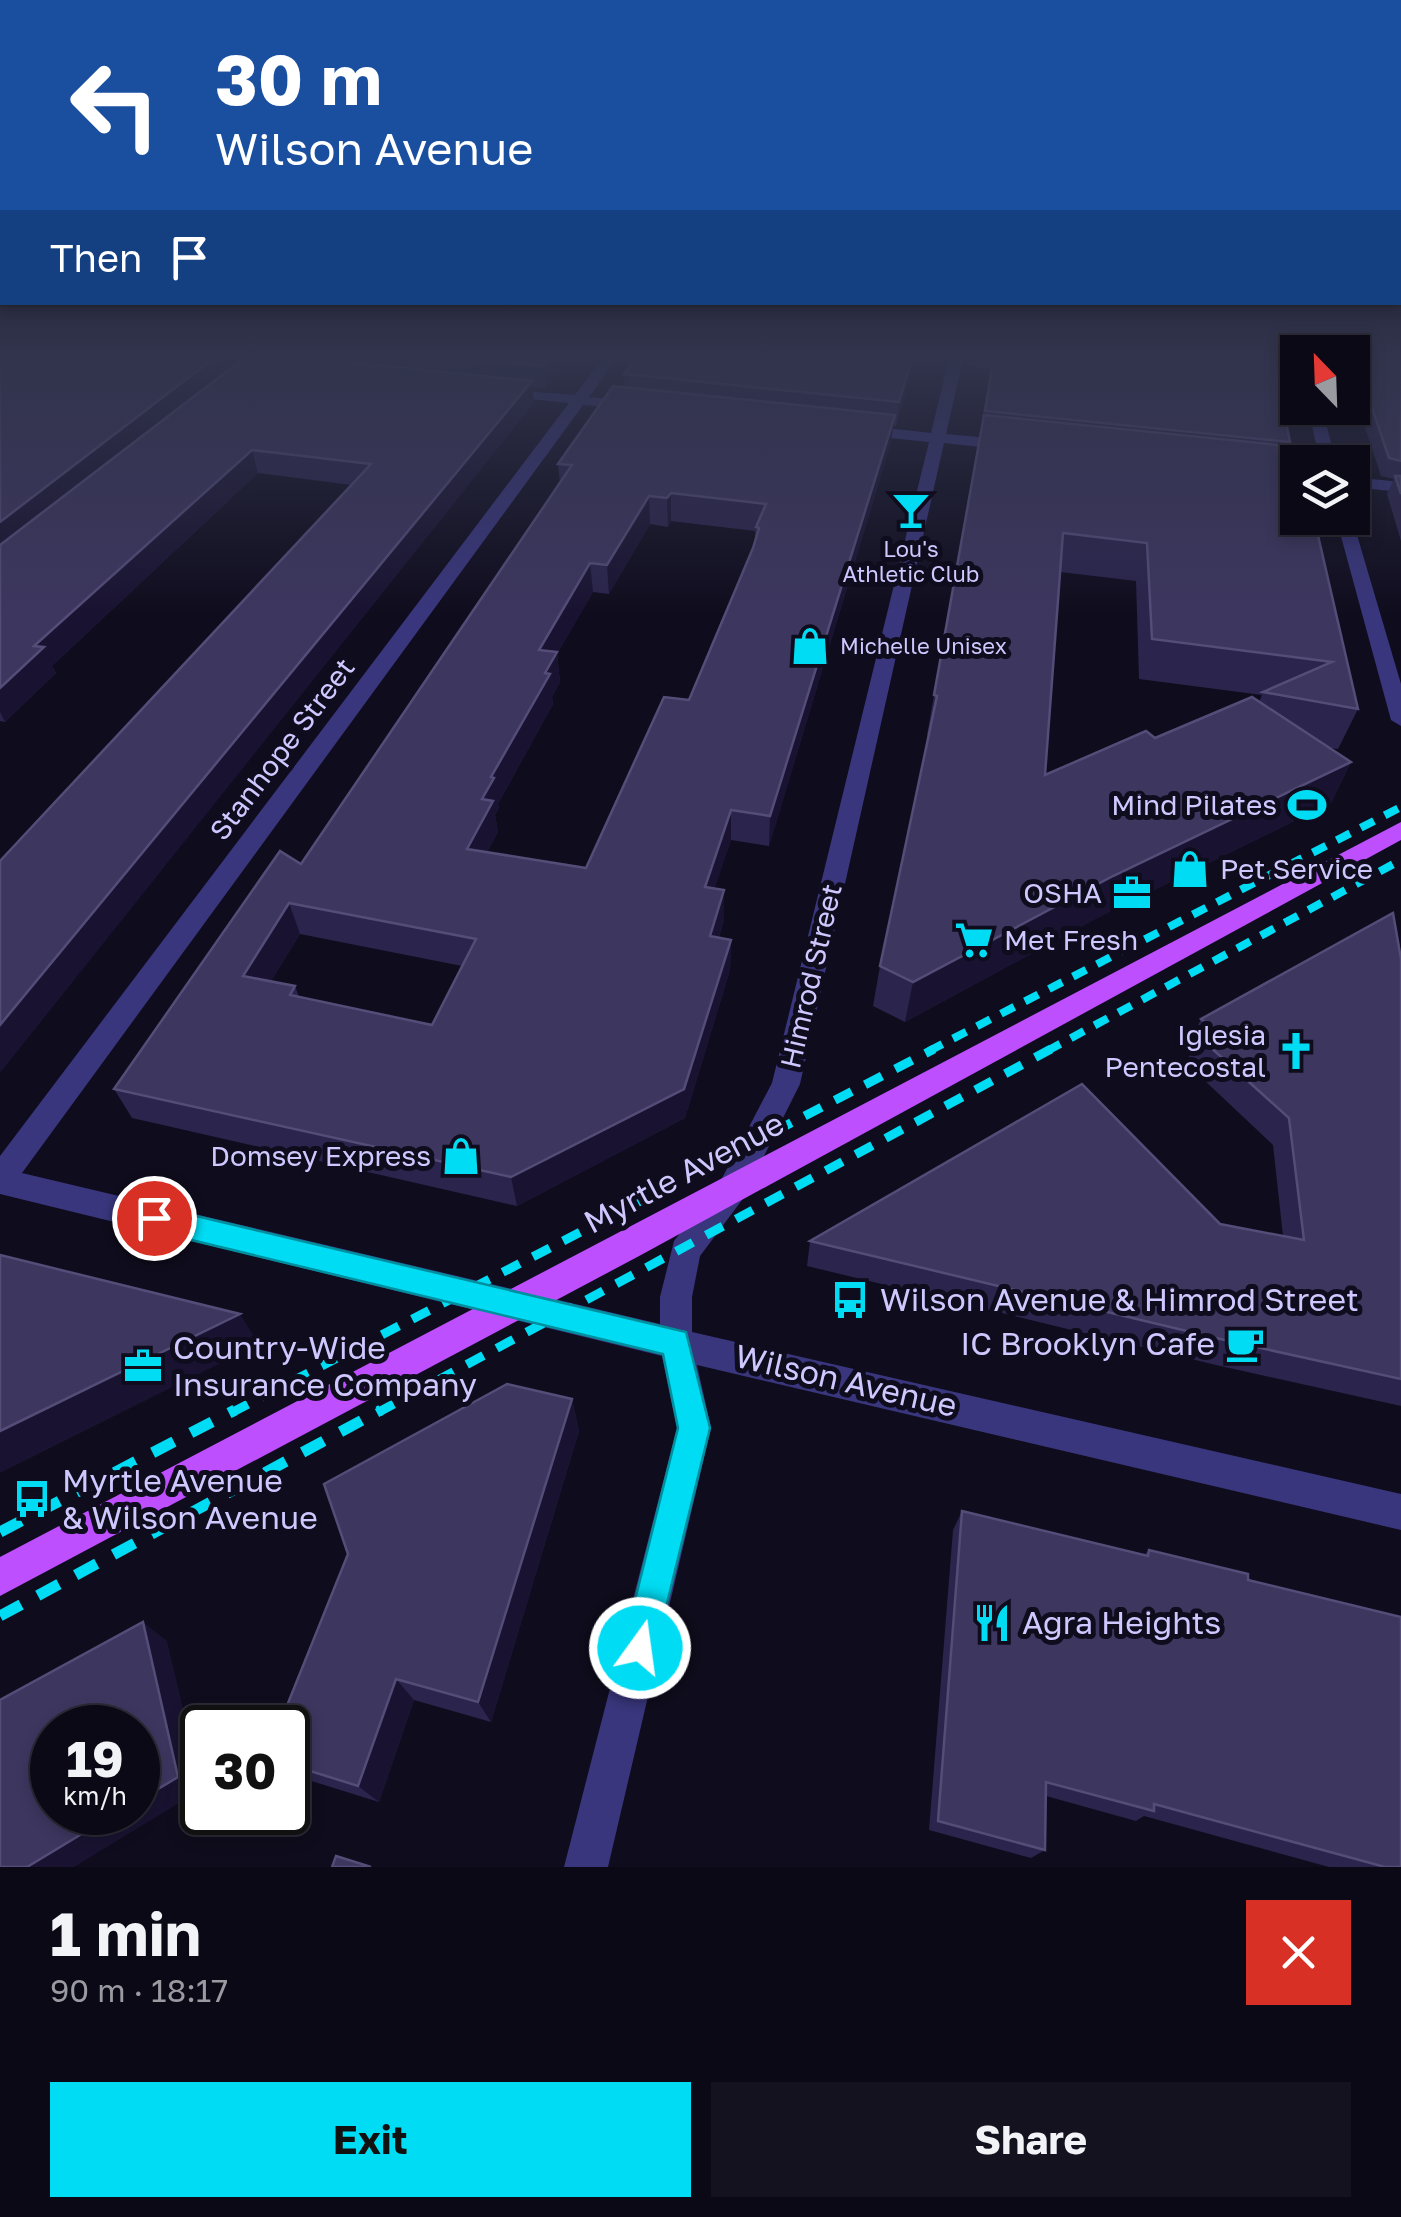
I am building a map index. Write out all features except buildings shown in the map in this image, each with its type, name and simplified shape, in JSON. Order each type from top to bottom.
[{"type":"main road","name":"Myrtle Avenue","points":[[0,1577],[1401,830]]},
{"type":"street","name":"Stanhope Street","points":[[0,1180],[547,442]]},
{"type":"street","name":"Himrod Street","points":[[586,1867],[694,1428],[676,1342],[676,1297],[685,1251],[731,1190],[786,1084],[935,442]]},
{"type":"street","points":[[977,442],[1025,447]]},
{"type":"street","points":[[1370,484],[1401,487]]},
{"type":"street","points":[[1349,535],[1401,720]]},
{"type":"street","name":"Wilson Avenue","points":[[0,1180],[513,1306],[1401,1512]]},
{"type":"railway","points":[[929,1051],[1401,807]]},
{"type":"railway","points":[[1047,1051],[1401,860]]},
{"type":"railway","points":[[231,1413],[934,1049]]},
{"type":"railway","points":[[377,1413],[1051,1049]]},
{"type":"railway","points":[[0,1532],[235,1410]]},
{"type":"railway","points":[[0,1616],[381,1410]]},
{"type":"place","name":"Lou's Athletic Club","points":[[911,510]]},
{"type":"place","name":"Michelle Unisex","points":[[810,646]]},
{"type":"place","name":"Mind Pilates","points":[[1307,805]]},
{"type":"place","name":"Pet Service","points":[[1190,869]]},
{"type":"place","name":"OSHA","points":[[1132,893]]},
{"type":"place","name":"Met Fresh","points":[[974,940]]},
{"type":"place","name":"Iglesia Pentecostal","points":[[1296,1051]]},
{"type":"place","name":"Domsey Express","points":[[461,1156]]},
{"type":"place","name":"Wilson Avenue & Himrod Street","points":[[850,1300]]},
{"type":"place","name":"IC Brooklyn Cafe","points":[[1245,1344]]},
{"type":"place","name":"Country-Wide Insurance Company","points":[[143,1366]]},
{"type":"place","name":"Myrtle Avenue & Wilson Avenue","points":[[32,1499]]},
{"type":"place","name":"Agra Heights","points":[[992,1623]]},
{"type":"route","points":[[154,1218],[676,1342],[694,1428],[640,1648]]}]
